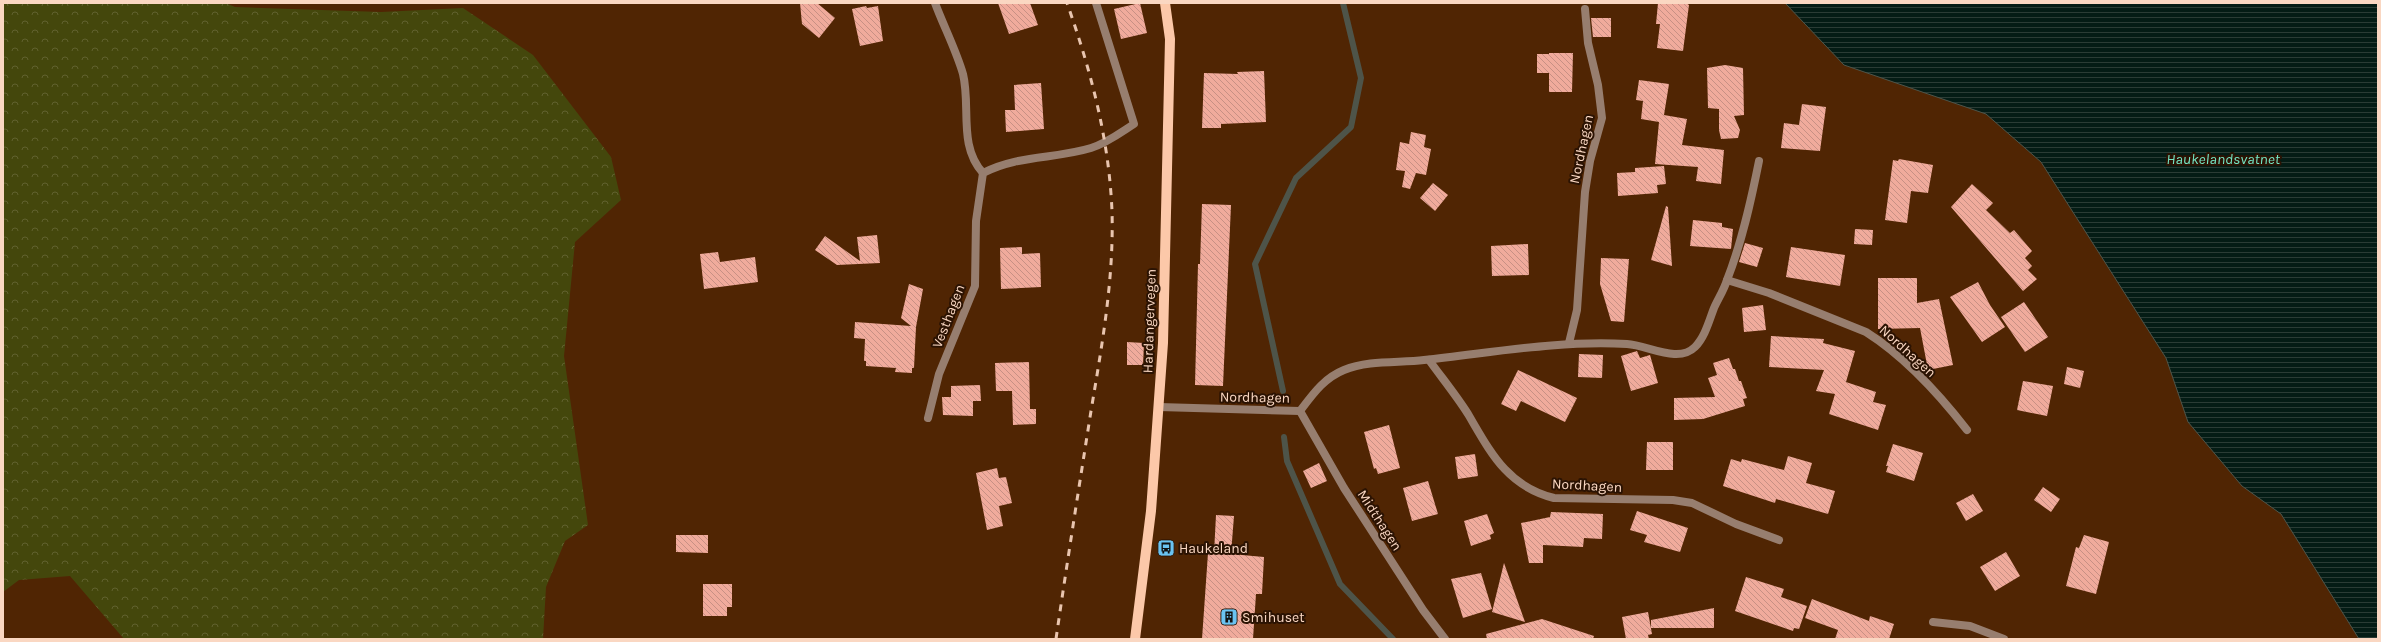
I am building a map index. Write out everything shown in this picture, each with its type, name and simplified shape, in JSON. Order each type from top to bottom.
[{"type":"main road","name":"Hardangervegen","points":[[1135,639],[1151,511],[1163,343],[1170,69],[1170,39],[1166,3]]},
{"type":"street","points":[[935,3],[962,73],[966,103],[968,145],[977,166],[983,173],[1010,162],[1090,148],[1105,142],[1134,124],[1096,3]]},
{"type":"street","name":"Nordhagen","points":[[1570,343],[1577,310],[1585,192],[1590,161],[1602,118],[1598,85],[1588,43],[1585,9]]},
{"type":"street","name":"Nordhagen","points":[[1159,407],[1300,411],[1318,388],[1331,376],[1345,369],[1361,365],[1429,360],[1570,343],[1628,344],[1669,354],[1687,353],[1695,346],[1703,335],[1727,280],[1748,213],[1759,161]]},
{"type":"street","name":"Vesthagen","points":[[928,418],[939,374],[975,286],[976,222],[983,173]]},
{"type":"street","name":"Nordhagen","points":[[1727,280],[1801,305],[1866,332],[1878,339],[1920,378],[1967,430]]},
{"type":"street","name":"Nordhagen","points":[[1429,360],[1455,394],[1486,447],[1499,465],[1517,482],[1535,493],[1554,498],[1673,500],[1692,503],[1779,540]]},
{"type":"street","name":"Midthagen","points":[[1300,411],[1344,488],[1423,610],[1445,639]]},
{"type":"street","points":[[1933,622],[1970,626],[2004,639]]},
{"type":"green space","points":[[3,3],[226,3],[235,7],[381,12],[463,8],[533,55],[611,157],[621,200],[575,242],[564,356],[588,525],[565,541],[546,587],[543,639],[124,639],[70,576],[19,580],[3,592]]},
{"type":"water","name":"Haukelandsvatnet","points":[[1785,3],[2378,3],[2378,639],[2359,639],[2281,514],[2242,486],[2188,422],[2166,358],[2041,162],[1986,114],[1844,65]]},
{"type":"building","points":[[800,3],[817,3],[835,18],[819,38],[802,24]]},
{"type":"building","points":[[998,3],[1030,3],[1038,25],[1009,34]]},
{"type":"building","points":[[1140,3],[1147,33],[1121,39],[1114,9]]},
{"type":"building","points":[[1658,3],[1686,3],[1689,5],[1683,51],[1657,48],[1660,24],[1656,24]]},
{"type":"building","points":[[866,6],[867,8],[878,6],[883,41],[860,46],[852,9]]},
{"type":"building","points":[[1591,18],[1611,18],[1611,37],[1593,37]]},
{"type":"building","points":[[1573,53],[1572,92],[1549,92],[1549,73],[1537,73],[1537,54]]},
{"type":"building","points":[[1725,65],[1743,68],[1744,115],[1734,116],[1740,130],[1738,138],[1721,139],[1719,130],[1719,109],[1708,108],[1707,68]]},
{"type":"building","points":[[1264,71],[1266,122],[1221,124],[1221,128],[1202,128],[1204,73],[1238,74],[1237,72]]},
{"type":"building","points":[[1639,80],[1669,84],[1664,115],[1687,119],[1682,145],[1724,150],[1721,184],[1696,181],[1698,167],[1655,164],[1659,122],[1641,119],[1643,101],[1636,100]]},
{"type":"building","points":[[1041,83],[1044,129],[1006,132],[1005,110],[1015,110],[1014,85]]},
{"type":"building","points":[[1802,104],[1826,107],[1820,151],[1781,148],[1784,123],[1799,125]]},
{"type":"building","points":[[1411,132],[1426,135],[1424,147],[1431,149],[1426,175],[1416,173],[1410,189],[1402,187],[1405,171],[1396,170],[1400,142],[1409,144]]},
{"type":"building","points":[[1899,159],[1933,165],[1928,193],[1911,191],[1907,223],[1885,220],[1893,160],[1898,161]]},
{"type":"building","points":[[1664,166],[1666,184],[1657,185],[1658,193],[1618,196],[1617,173],[1635,172],[1635,168]]},
{"type":"building","points":[[1433,183],[1448,195],[1435,211],[1420,198]]},
{"type":"building","points":[[1972,184],[1993,203],[1986,210],[2010,233],[2014,230],[2032,251],[2025,258],[2032,266],[2028,270],[2037,279],[2023,291],[1951,207]]},
{"type":"building","points":[[1202,204],[1231,205],[1223,386],[1195,385],[1198,264],[1200,264]]},
{"type":"building","points":[[1666,206],[1668,207],[1672,266],[1651,260]]},
{"type":"building","points":[[1693,220],[1722,223],[1722,227],[1733,229],[1731,249],[1690,246]]},
{"type":"building","points":[[1855,229],[1873,230],[1872,245],[1854,244]]},
{"type":"building","points":[[877,235],[880,263],[837,265],[815,250],[825,236],[860,261],[857,237]]},
{"type":"building","points":[[1745,243],[1763,248],[1757,267],[1739,262]]},
{"type":"building","points":[[1528,244],[1529,275],[1492,276],[1491,246]]},
{"type":"building","points":[[1022,247],[1022,254],[1040,253],[1041,287],[1001,289],[1000,248]]},
{"type":"building","points":[[1791,247],[1845,255],[1840,286],[1786,277]]},
{"type":"building","points":[[718,252],[720,262],[755,257],[758,282],[704,289],[700,254]]},
{"type":"building","points":[[1601,258],[1629,259],[1624,322],[1611,321],[1600,284]]},
{"type":"building","points":[[1878,278],[1917,278],[1917,303],[1939,299],[1953,365],[1928,370],[1920,328],[1878,329]]},
{"type":"building","points":[[1978,282],[1990,305],[2005,327],[1982,342],[1950,297]]},
{"type":"building","points":[[909,284],[923,289],[916,327],[914,368],[912,368],[912,373],[895,372],[896,368],[866,366],[866,361],[864,361],[865,339],[854,338],[855,322],[911,326],[901,318]]},
{"type":"building","points":[[2024,302],[2048,337],[2025,352],[2001,317]]},
{"type":"building","points":[[1763,305],[1766,330],[1744,332],[1742,308]]},
{"type":"building","points":[[1771,336],[1824,339],[1823,343],[1855,351],[1846,382],[1876,392],[1873,402],[1886,405],[1878,430],[1829,414],[1835,394],[1816,391],[1824,370],[1769,367]]},
{"type":"building","points":[[1127,342],[1144,343],[1143,365],[1127,365]]},
{"type":"building","points":[[1637,351],[1640,358],[1650,355],[1658,383],[1631,391],[1621,356]]},
{"type":"building","points":[[1579,354],[1603,355],[1602,378],[1578,377]]},
{"type":"building","points":[[1729,358],[1739,381],[1741,381],[1747,398],[1743,399],[1745,406],[1703,419],[1674,420],[1674,398],[1715,397],[1708,378],[1717,375],[1713,363]]},
{"type":"building","points":[[1029,362],[1030,409],[1036,409],[1036,424],[1013,425],[1012,391],[996,391],[995,363]]},
{"type":"building","points":[[2067,367],[2084,371],[2080,388],[2064,384]]},
{"type":"building","points":[[1518,370],[1577,398],[1565,422],[1521,401],[1516,411],[1501,404]]},
{"type":"building","points":[[2023,381],[2053,386],[2047,416],[2017,410]]},
{"type":"building","points":[[980,385],[981,401],[973,401],[973,416],[943,415],[942,397],[951,397],[951,386]]},
{"type":"building","points":[[1389,425],[1400,468],[1378,474],[1376,468],[1374,469],[1364,432]]},
{"type":"building","points":[[1647,442],[1673,442],[1673,470],[1646,470]]},
{"type":"building","points":[[1893,444],[1923,453],[1914,481],[1886,472],[1888,466],[1886,466]]},
{"type":"building","points":[[1475,454],[1478,476],[1458,479],[1455,457]]},
{"type":"building","points":[[1788,456],[1812,463],[1806,483],[1835,491],[1828,514],[1776,499],[1775,503],[1723,486],[1731,459],[1741,462],[1742,459],[1784,470]]},
{"type":"building","points":[[1319,463],[1327,481],[1311,488],[1303,471]]},
{"type":"building","points":[[997,468],[999,478],[1006,477],[1012,503],[999,506],[1003,526],[987,530],[976,473]]},
{"type":"building","points":[[1428,481],[1438,514],[1412,521],[1403,488]]},
{"type":"building","points":[[2043,487],[2060,499],[2051,512],[2034,500]]},
{"type":"building","points":[[1973,494],[1983,511],[1966,521],[1956,503]]},
{"type":"building","points":[[1637,511],[1688,528],[1680,552],[1644,542],[1647,535],[1630,530]]},
{"type":"building","points":[[1551,512],[1603,514],[1602,539],[1584,538],[1583,547],[1543,545],[1543,563],[1529,563],[1521,523],[1550,517]]},
{"type":"building","points":[[1487,514],[1494,533],[1490,535],[1491,539],[1471,546],[1464,521]]},
{"type":"building","name":"Smihuset","points":[[1216,515],[1234,516],[1231,554],[1264,557],[1262,594],[1256,594],[1253,639],[1202,639],[1208,553],[1214,553]]},
{"type":"building","points":[[676,535],[708,535],[708,553],[676,552]]},
{"type":"building","points":[[2084,535],[2109,542],[2096,594],[2066,586],[2076,547],[2079,548]]},
{"type":"building","points":[[2006,552],[2020,576],[1995,591],[1980,567]]},
{"type":"building","points":[[1504,563],[1525,622],[1492,612]]},
{"type":"building","points":[[1481,573],[1492,609],[1463,618],[1451,579]]},
{"type":"building","points":[[1746,577],[1784,589],[1781,597],[1807,606],[1799,629],[1794,628],[1793,631],[1735,611]]},
{"type":"building","points":[[703,584],[732,584],[732,607],[727,607],[727,616],[703,616]]},
{"type":"building","points":[[1812,599],[1869,621],[1870,616],[1894,624],[1889,639],[1835,639],[1838,630],[1805,618]]},
{"type":"building","points":[[1714,608],[1714,628],[1651,628],[1651,620]]},
{"type":"building","points":[[1648,612],[1652,634],[1648,635],[1649,639],[1626,639],[1622,617]]},
{"type":"building","points":[[1542,619],[1594,636],[1593,639],[1487,639],[1486,634]]},
{"type":"waterway","points":[[1283,391],[1255,264],[1296,178],[1351,127],[1361,78],[1343,3]]},
{"type":"waterway","points":[[1284,437],[1287,461],[1340,584],[1393,639]]},
{"type":"railway","points":[[1056,639],[1103,337],[1109,287],[1112,236],[1110,184],[1103,131],[1084,54],[1067,3]]},
{"type":"place","name":"Haukeland","points":[[1166,548]]},
{"type":"place","name":"Smihuset","points":[[1229,617]]}]
